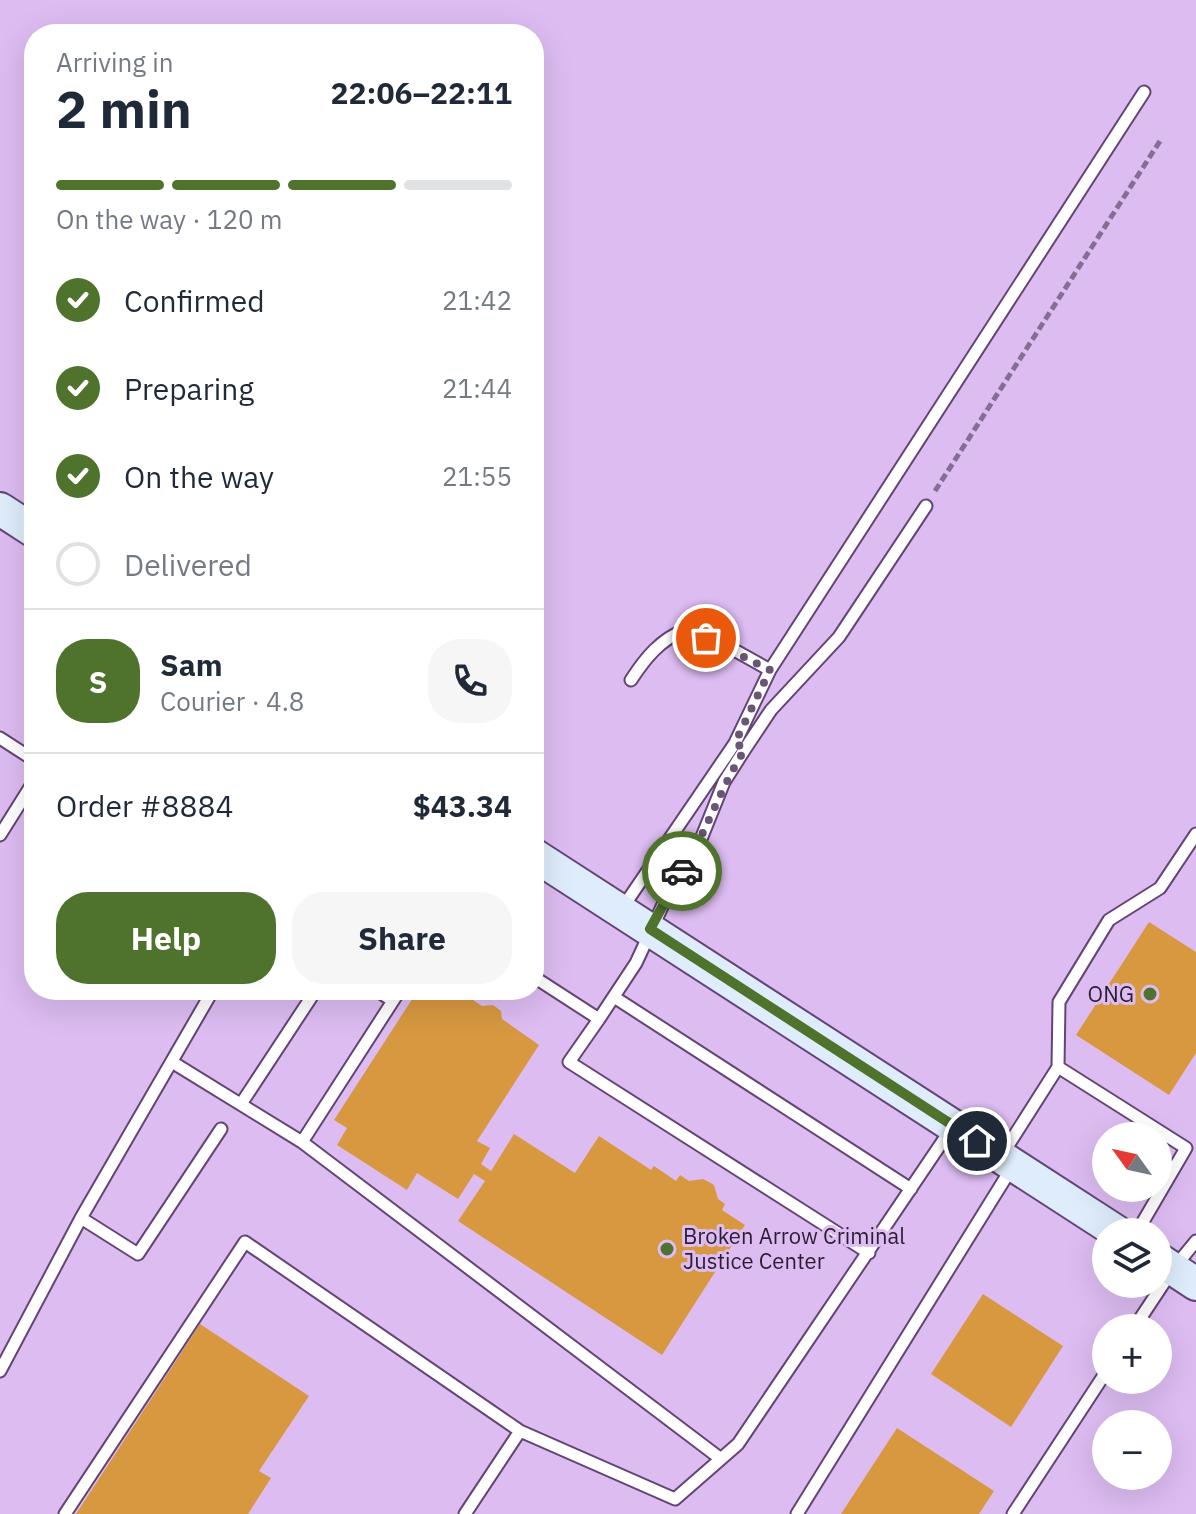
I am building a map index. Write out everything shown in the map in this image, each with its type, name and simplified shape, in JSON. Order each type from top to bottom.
[{"type":"street","points":[[0,509],[24,525]]},
{"type":"street","points":[[544,861],[1096,1218]]},
{"type":"lane","points":[[869,1253],[569,1062],[636,963],[650,929],[699,844],[770,670],[1144,92]]},
{"type":"lane","points":[[621,910],[740,746],[839,637],[926,506]]},
{"type":"lane","points":[[631,680],[648,654],[669,636],[686,629],[727,646],[770,670]]},
{"type":"lane","points":[[0,738],[24,754]]},
{"type":"lane","points":[[0,835],[24,797]]},
{"type":"lane","points":[[797,1514],[1007,1160],[1058,1067],[1059,1002],[1109,920],[1160,888],[1196,834]]},
{"type":"lane","points":[[544,983],[599,1019]]},
{"type":"lane","points":[[614,997],[911,1189]]},
{"type":"lane","points":[[0,1371],[81,1218],[207,1000]]},
{"type":"lane","points":[[241,1104],[309,1000]]},
{"type":"lane","points":[[302,1142],[394,1000]]},
{"type":"lane","points":[[172,1062],[302,1142],[721,1459]]},
{"type":"lane","points":[[1058,1067],[1186,1148],[1145,1218]]},
{"type":"lane","points":[[65,1514],[245,1242],[520,1431],[675,1499],[738,1444],[953,1125]]},
{"type":"lane","points":[[81,1218],[138,1254],[221,1129]]},
{"type":"lane","points":[[1144,1314],[1196,1241]]},
{"type":"lane","points":[[1013,1514],[1092,1393]]},
{"type":"lane","points":[[465,1514],[520,1431]]},
{"type":"path","points":[[926,506],[1160,141]]},
{"type":"building","name":"ONG","points":[[1149,922],[1196,952],[1196,1053],[1169,1095],[1076,1035]]},
{"type":"building","points":[[412,1000],[473,1000],[482,1006],[493,1005],[501,1011],[502,1019],[539,1045],[477,1141],[490,1148],[481,1164],[491,1171],[514,1134],[575,1173],[599,1136],[651,1170],[654,1166],[676,1181],[680,1175],[689,1181],[703,1179],[714,1185],[718,1199],[725,1204],[722,1210],[745,1225],[662,1355],[458,1221],[485,1181],[474,1174],[458,1199],[417,1173],[407,1190],[337,1145],[347,1128],[334,1120]]},
{"type":"building","points":[[983,1294],[1063,1346],[1011,1427],[931,1374]]},
{"type":"building","points":[[200,1324],[309,1396],[259,1471],[271,1478],[248,1514],[76,1514]]},
{"type":"building","points":[[897,1428],[994,1491],[979,1514],[841,1514]]},
{"type":"way so far","points":[[682,871],[699,844],[724,782],[745,749],[735,743],[770,670],[706,638]]},
{"type":"place","name":"ONG","points":[[1150,994]]},
{"type":"place","name":"Broken Arrow Criminal Justice Center","points":[[667,1249]]},
{"type":"route","points":[[682,871],[650,929],[977,1141]]}]
